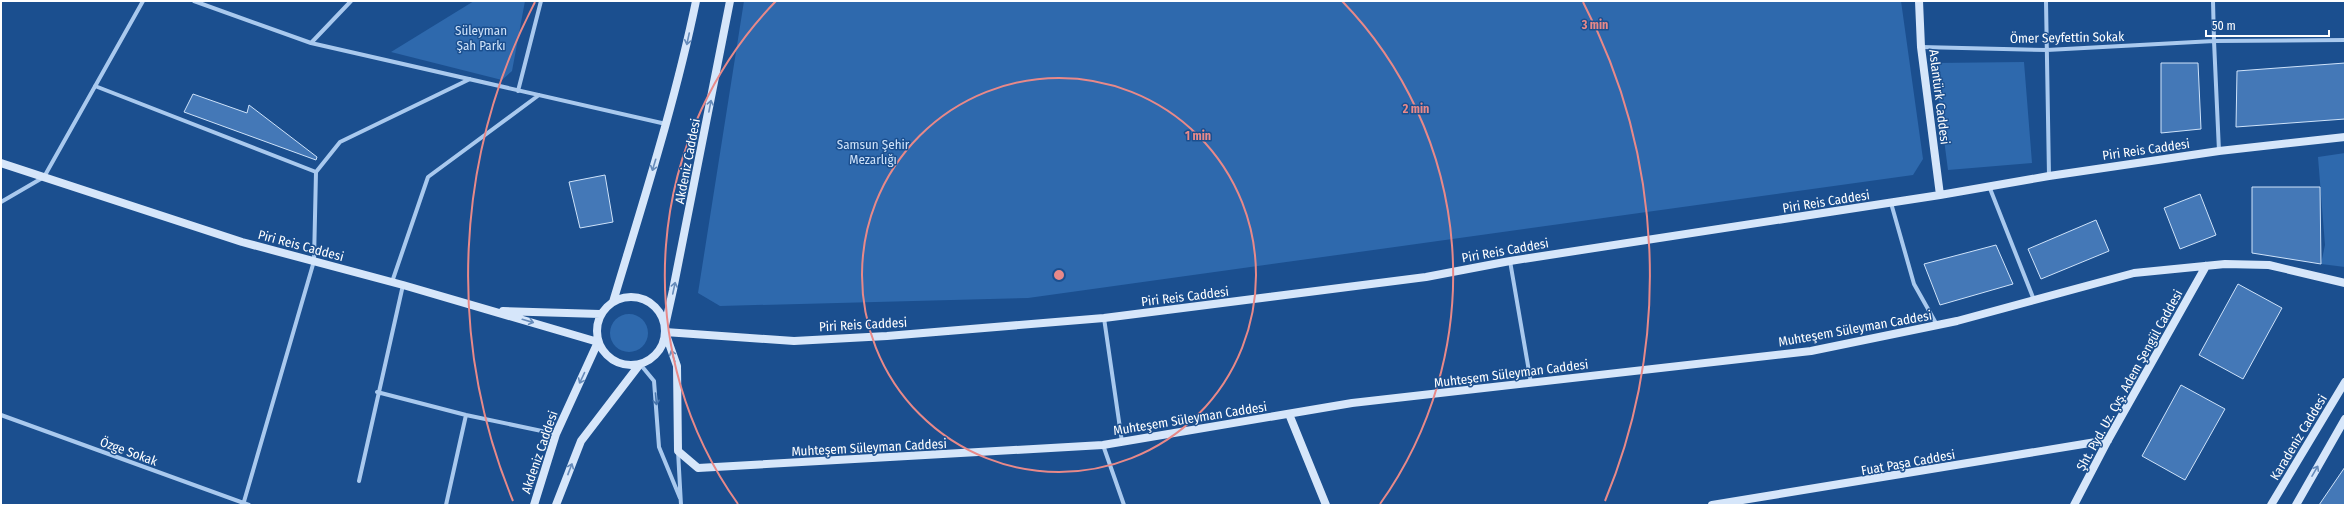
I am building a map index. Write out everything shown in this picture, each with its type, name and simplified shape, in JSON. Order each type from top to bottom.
[{"type":"street","points":[[1,202],[44,177],[143,1]]},
{"type":"street","points":[[194,1],[311,43],[666,124]]},
{"type":"street","points":[[311,43],[349,1]]},
{"type":"street","points":[[518,91],[541,1]]},
{"type":"street","name":"Akdeniz Caddesi","points":[[613,302],[666,124],[686,50],[696,1]]},
{"type":"street","name":"Akdeniz Caddesi","points":[[665,329],[674,290],[730,1]]},
{"type":"street","name":"Aslantürk Caddesi","points":[[1918,1],[1921,46],[1940,195]]},
{"type":"street","points":[[2046,1],[2049,176]]},
{"type":"street","points":[[2213,1],[2219,151]]},
{"type":"street","name":"Ömer Seyfettin Sokak","points":[[1921,46],[2047,50],[2214,41],[2345,40]]},
{"type":"street","points":[[244,504],[314,261],[316,172],[340,142],[470,79]]},
{"type":"street","points":[[95,86],[316,172]]},
{"type":"street","points":[[392,282],[428,177],[539,96]]},
{"type":"street","name":"Piri Reis Caddesi","points":[[665,329],[794,340],[887,336],[1104,318],[1426,276],[1510,261],[1891,203],[1989,185],[2219,151],[2345,137]]},
{"type":"street","name":"Piri Reis Caddesi","points":[[1,163],[242,242],[403,285],[598,342]]},
{"type":"street","points":[[1989,185],[2034,300]]},
{"type":"street","points":[[1891,203],[1914,284],[1937,325]]},
{"type":"street","points":[[1510,261],[1531,383]]},
{"type":"street","name":"Muhteşem Süleyman Caddesi","points":[[678,451],[698,468],[1103,445],[1352,403],[1811,351],[1937,325],[2134,273],[2206,266],[2269,265],[2345,283]]},
{"type":"street","name":"Şht. Pyd. Uz. Çvş. Adem Şengül Caddesi","points":[[2074,505],[2108,440],[2206,266]]},
{"type":"street","points":[[359,481],[377,392],[403,285]]},
{"type":"street","points":[[665,329],[663,343],[658,352],[650,360],[630,366],[619,364],[608,358],[598,342],[596,326],[600,314],[613,302],[630,296],[642,298],[652,304],[659,312],[665,329],[677,366],[678,451],[681,505]]},
{"type":"street","points":[[490,310],[600,314]]},
{"type":"street","points":[[1104,318],[1122,442]]},
{"type":"street","name":"Akdeniz Caddesi","points":[[534,505],[556,434],[598,342]]},
{"type":"street","points":[[640,364],[654,381],[659,447],[680,498]]},
{"type":"street","points":[[556,505],[581,441],[640,364]]},
{"type":"street","name":"Karadeniz Caddesi","points":[[2271,505],[2345,382]]},
{"type":"street","points":[[377,392],[466,415],[556,434]]},
{"type":"street","points":[[1289,414],[1326,505]]},
{"type":"street","points":[[446,505],[466,415]]},
{"type":"street","name":"Özge Sokak","points":[[2,417],[249,505]]},
{"type":"street","points":[[2296,505],[2345,419]]},
{"type":"street","name":"Fuat Paşa Caddesi","points":[[1712,505],[2108,440]]},
{"type":"street","points":[[1103,445],[1124,505]]},
{"type":"green space","name":"Süleyman Şah Parkı","points":[[474,1],[525,1],[512,71],[502,80],[391,52]]},
{"type":"green space","name":"Samsun Şehir Mezarlığı","points":[[744,1],[1901,1],[1923,159],[1913,175],[1028,298],[720,306],[698,293]]},
{"type":"green space","points":[[2024,62],[2032,163],[1948,170],[1934,63]]},
{"type":"green space","points":[[2345,153],[2345,267],[2321,264],[2325,245],[2318,157]]},
{"type":"green space","points":[[629,314],[639,317],[645,323],[648,333],[645,343],[639,349],[629,352],[619,349],[613,343],[610,333],[613,323],[619,317]]},
{"type":"building","points":[[2161,63],[2198,63],[2201,129],[2161,133]]},
{"type":"building","points":[[2345,63],[2345,119],[2236,127],[2237,71]]},
{"type":"building","points":[[193,94],[247,113],[249,105],[317,157],[316,160],[184,112]]},
{"type":"building","points":[[605,175],[613,222],[580,228],[569,182]]},
{"type":"building","points":[[2252,187],[2320,187],[2321,264],[2252,253]]},
{"type":"building","points":[[2200,194],[2216,235],[2180,249],[2164,208]]},
{"type":"building","points":[[2096,220],[2109,251],[2041,279],[2028,249]]},
{"type":"building","points":[[1996,245],[2013,284],[1940,305],[1924,264]]},
{"type":"building","points":[[2238,284],[2282,308],[2243,379],[2199,355]]},
{"type":"building","points":[[2181,385],[2225,409],[2185,480],[2142,456]]},
{"type":"building","points":[[2345,467],[2345,505],[2319,505]]}]
